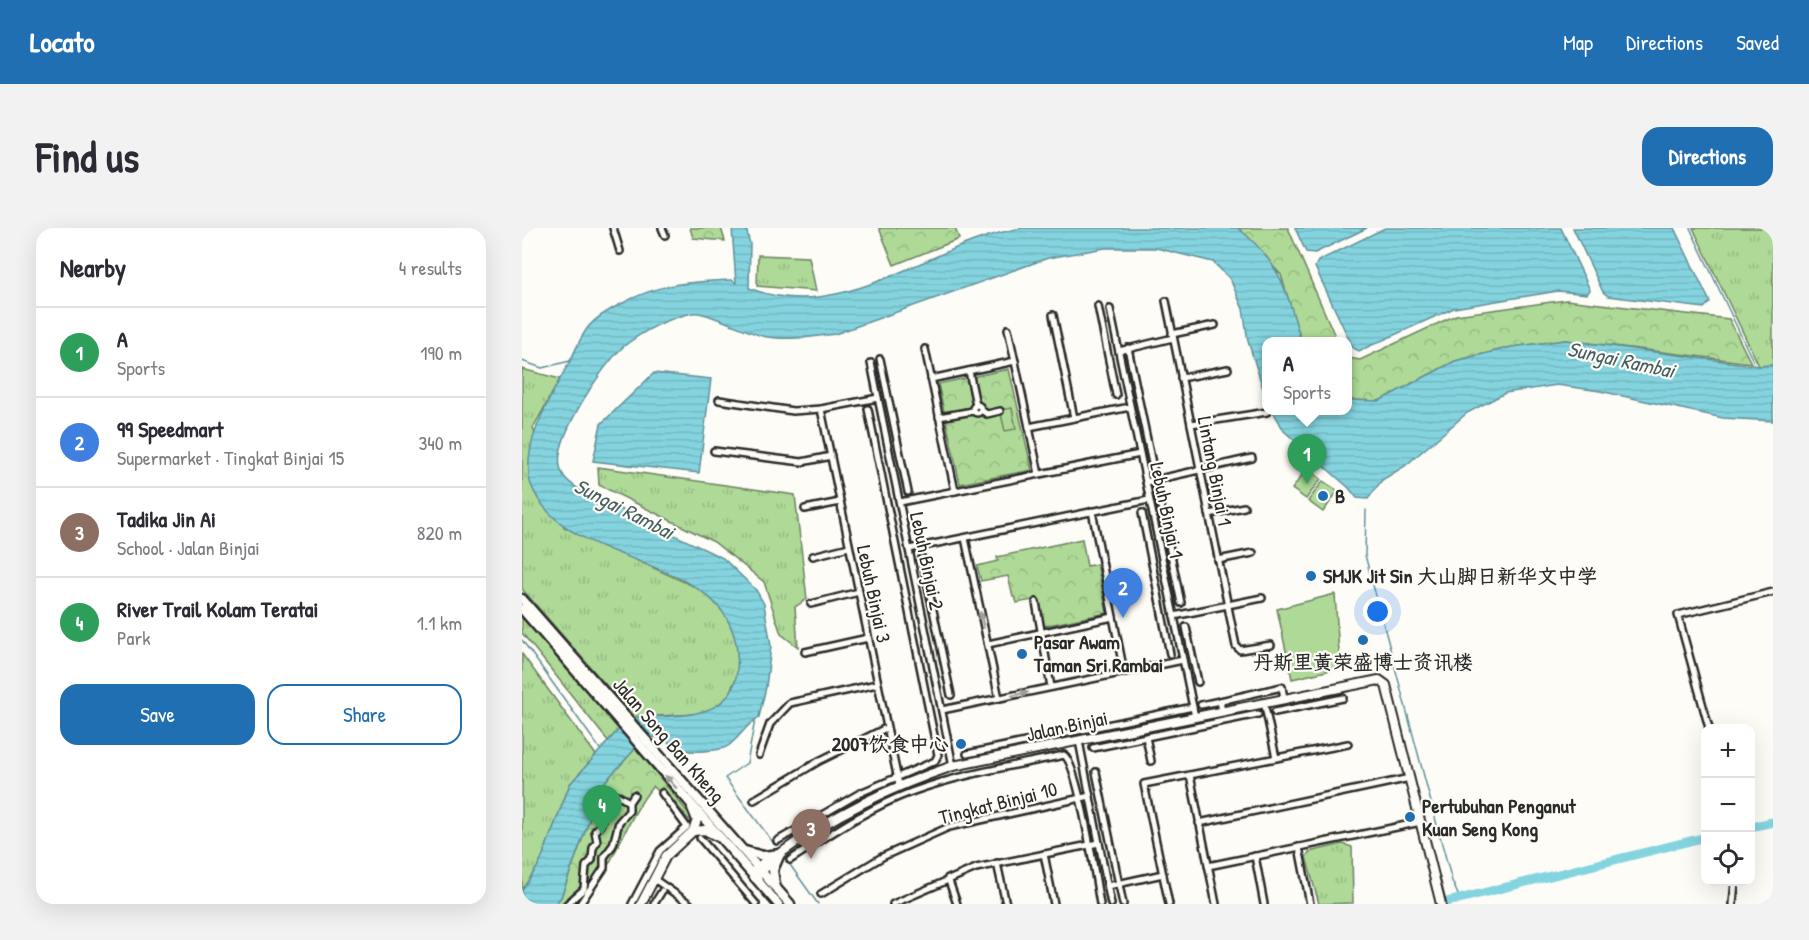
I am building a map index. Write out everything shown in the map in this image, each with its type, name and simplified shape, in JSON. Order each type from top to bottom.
[{"type":"main road","name":"Jalan Song Ban Kheng","points":[[522,599],[654,755],[745,851],[790,904]]},
{"type":"main road","name":"Jalan Song Ban Kheng","points":[[522,609],[621,716]]},
{"type":"main road","name":"Jalan Song Ban Kheng","points":[[654,755],[689,802],[778,904]]},
{"type":"main road","points":[[745,851],[763,856],[780,854]]},
{"type":"main road","points":[[775,886],[773,870],[780,854]]},
{"type":"street","points":[[613,228],[620,251]]},
{"type":"street","points":[[662,228],[665,235]]},
{"type":"street","name":"Lintang Binjai 1","points":[[1166,301],[1236,646],[1240,650],[1271,645]]},
{"type":"street","points":[[1098,306],[1116,395]]},
{"type":"street","name":"Lebuh Binjai 1","points":[[1110,309],[1195,717]]},
{"type":"street","points":[[1053,315],[1074,418]]},
{"type":"street","points":[[1119,351],[1215,325]]},
{"type":"street","points":[[1008,329],[1039,474]]},
{"type":"street","name":"Lebuh Binjai 1","points":[[1128,348],[1181,603]]},
{"type":"street","points":[[924,349],[955,491]]},
{"type":"street","points":[[880,359],[908,492]]},
{"type":"street","points":[[931,379],[1015,361]]},
{"type":"street","name":"Lebuh Binjai 2","points":[[871,363],[953,766]]},
{"type":"street","points":[[1181,378],[1228,369]]},
{"type":"street","points":[[969,371],[977,409]]},
{"type":"street","points":[[1113,379],[1124,377]]},
{"type":"street","points":[[719,400],[793,411],[821,409],[878,398]]},
{"type":"street","points":[[1029,427],[1130,407]]},
{"type":"street","name":"Lebuh Binjai 3","points":[[821,409],[899,785]]},
{"type":"street","name":"Lebuh Binjai 2","points":[[868,409],[938,755],[935,761],[896,775]]},
{"type":"street","points":[[939,417],[977,409],[987,414],[1000,411]]},
{"type":"street","points":[[1191,424],[1262,413]]},
{"type":"street","points":[[872,426],[884,424]]},
{"type":"street","points":[[714,451],[802,462],[831,456]]},
{"type":"street","points":[[900,502],[1140,454]]},
{"type":"street","points":[[1146,482],[1252,459]]},
{"type":"street","points":[[909,549],[1149,500]]},
{"type":"street","points":[[805,509],[840,502]]},
{"type":"street","points":[[1209,514],[1244,507]]},
{"type":"street","points":[[1092,511],[1124,672]]},
{"type":"street","points":[[1142,513],[1170,654]]},
{"type":"street","points":[[1145,531],[1155,529]]},
{"type":"street","points":[[965,538],[999,698]]},
{"type":"street","points":[[813,555],[849,547]]},
{"type":"street","points":[[1218,560],[1253,553]]},
{"type":"street","points":[[922,558],[951,695]]},
{"type":"street","points":[[915,578],[926,576]]},
{"type":"street","points":[[811,604],[859,592]]},
{"type":"street","points":[[1707,724],[1678,615],[1773,592]]},
{"type":"street","points":[[1174,616],[1262,598]]},
{"type":"street","points":[[1036,602],[1051,687]]},
{"type":"street","points":[[988,644],[1113,617]]},
{"type":"street","points":[[1186,627],[1198,682]]},
{"type":"street","points":[[1166,636],[1189,638]]},
{"type":"street","points":[[805,652],[868,638]]},
{"type":"street","points":[[942,710],[1183,660]]},
{"type":"street","name":"Jalan Binjai","points":[[753,876],[780,854],[866,803],[899,785],[953,766],[1379,680],[1386,685],[1410,778]]},
{"type":"street","points":[[936,683],[948,681]]},
{"type":"street","points":[[759,755],[770,724],[790,703],[878,684]]},
{"type":"street","points":[[1201,705],[1282,687],[1284,698]]},
{"type":"street","points":[[1294,696],[1297,708]]},
{"type":"street","points":[[1275,712],[1343,698]]},
{"type":"street","points":[[1220,701],[1222,711]]},
{"type":"street","points":[[1264,702],[1276,758]]},
{"type":"street","points":[[967,754],[1192,707]]},
{"type":"street","points":[[1232,709],[1235,719]]},
{"type":"street","points":[[1093,748],[1258,714]]},
{"type":"street","points":[[1152,716],[1154,725]]},
{"type":"street","points":[[754,800],[819,761],[886,728]]},
{"type":"street","points":[[1114,734],[1116,744]]},
{"type":"street","points":[[1146,737],[1151,761]]},
{"type":"street","points":[[1078,741],[1111,904]]},
{"type":"street","points":[[1169,904],[1144,784],[1348,744]]},
{"type":"street","points":[[1040,749],[1042,759]]},
{"type":"street","points":[[981,751],[983,760]]},
{"type":"street","points":[[790,860],[851,821],[925,787],[951,778],[1064,755],[1067,757],[1079,798],[1100,904]]},
{"type":"street","points":[[1096,772],[1123,904]]},
{"type":"street","points":[[777,841],[896,775]]},
{"type":"street","points":[[1190,775],[1216,904]]},
{"type":"street","points":[[921,777],[925,787]]},
{"type":"street","points":[[1199,823],[1410,778],[1441,904]]},
{"type":"street","points":[[641,904],[673,844],[687,826],[687,822],[662,793]]},
{"type":"street","points":[[860,793],[866,803]]},
{"type":"street","points":[[567,904],[584,889],[586,866],[592,860],[593,848],[597,842],[595,831],[602,823],[604,809],[610,802],[610,795],[614,794],[629,802],[631,807],[619,822],[613,845],[604,857],[604,868],[580,904]]},
{"type":"street","points":[[629,802],[634,795]]},
{"type":"street","name":"Tingkat Binjai 10","points":[[820,894],[882,856],[949,827],[1090,796]]},
{"type":"street","points":[[689,802],[697,820],[693,831]]},
{"type":"street","points":[[1091,805],[1102,802]]},
{"type":"street","points":[[1208,866],[1421,822]]},
{"type":"street","points":[[632,904],[660,852],[693,831],[705,830],[722,840]]},
{"type":"street","points":[[793,831],[799,842]]},
{"type":"street","points":[[809,836],[814,844]]},
{"type":"street","points":[[700,838],[756,904]]},
{"type":"street","points":[[893,904],[903,902],[948,878],[997,863],[1099,843]]},
{"type":"street","points":[[1299,847],[1310,904]]},
{"type":"street","points":[[1044,854],[1054,904]]},
{"type":"street","points":[[1102,856],[1113,854]]},
{"type":"street","points":[[1255,856],[1264,904]]},
{"type":"street","points":[[997,863],[1006,904]]},
{"type":"street","points":[[1107,886],[1163,874]]},
{"type":"street","points":[[948,878],[957,904]]},
{"type":"street","points":[[654,879],[690,904]]},
{"type":"street","points":[[1733,904],[1735,886]]},
{"type":"street","points":[[654,904],[662,891]]},
{"type":"green space","points":[[690,228],[721,228],[725,241],[693,238]]},
{"type":"green space","points":[[879,228],[955,228],[959,239],[894,265]]},
{"type":"green space","points":[[1238,228],[1288,228],[1335,337],[1300,337],[1281,275]]},
{"type":"green space","points":[[1693,228],[1773,228],[1773,365],[1759,366]]},
{"type":"green space","points":[[758,255],[809,257],[816,291],[757,286]]},
{"type":"green space","points":[[1566,300],[1729,319],[1751,363],[1566,340],[1512,347],[1455,361],[1379,401],[1352,400],[1352,359],[1360,360],[1456,315]]},
{"type":"green space","points":[[522,369],[560,379],[533,428],[564,527],[704,591],[728,617],[739,650],[737,676],[727,698],[704,714],[634,717],[522,589]]},
{"type":"green space","points":[[1009,369],[1032,470],[960,484],[938,384]]},
{"type":"green space","points":[[1012,408],[1016,429],[1005,431],[1000,410]]},
{"type":"green space","points":[[598,467],[795,495],[807,599],[795,607],[798,647],[781,634],[764,582],[714,542],[599,485]]},
{"type":"green space","points":[[1307,468],[1321,479],[1306,499],[1292,489]]},
{"type":"green space","name":"B","points":[[1323,481],[1338,491],[1323,512],[1308,501]]},
{"type":"green space","points":[[1082,539],[1087,566],[1097,564],[1107,613],[1044,626],[1038,599],[1017,603],[1013,597],[1008,576],[981,581],[977,566],[998,561],[997,557]]},
{"type":"green space","points":[[1335,594],[1340,668],[1292,679],[1277,609]]},
{"type":"green space","points":[[522,615],[620,728],[608,741],[522,633]]},
{"type":"green space","points":[[522,654],[596,755],[570,784],[540,863],[522,890]]},
{"type":"green space","points":[[636,748],[690,815],[690,821],[662,788],[658,791],[653,786],[634,815],[603,876],[583,904],[555,904],[561,897],[602,785]]},
{"type":"green space","points":[[1343,844],[1352,847],[1353,903],[1319,904],[1306,857],[1309,852]]},
{"type":"water","points":[[732,228],[746,228],[750,244],[749,288],[784,297],[819,297],[853,290],[888,278],[955,248],[989,236],[1023,228],[1238,228],[1253,241],[1273,266],[1286,292],[1300,337],[1262,337],[1262,385],[1248,341],[1243,309],[1230,279],[1213,262],[1156,248],[1105,248],[1048,258],[835,334],[798,338],[762,336],[707,315],[693,313],[665,322],[638,336],[614,356],[581,403],[564,438],[560,454],[563,474],[580,490],[723,558],[756,590],[764,604],[771,646],[766,687],[759,717],[724,748],[705,751],[681,750],[665,740],[652,737],[634,717],[698,713],[724,700],[733,688],[737,671],[733,631],[714,602],[685,581],[578,535],[549,513],[530,482],[530,451],[547,404],[581,338],[599,317],[633,298],[660,288],[701,282],[732,280],[736,283]]},
{"type":"water","points":[[1295,228],[1367,228],[1315,253],[1306,252]]},
{"type":"water","points":[[1385,228],[1561,228],[1590,290],[1587,294],[1558,291],[1454,308],[1359,351],[1353,348],[1352,337],[1348,337],[1315,267],[1318,261]]},
{"type":"water","points":[[1573,228],[1674,228],[1710,302],[1704,308],[1608,296],[1603,292]]},
{"type":"water","name":"Sungai Rambai","points":[[1566,340],[1759,366],[1773,365],[1773,421],[1723,418],[1600,391],[1557,385],[1505,393],[1467,413],[1405,466],[1382,480],[1368,499],[1357,498],[1349,488],[1284,431],[1275,415],[1352,415],[1352,400],[1379,401],[1455,361],[1512,347]]},
{"type":"water","points":[[654,373],[711,379],[699,473],[593,461],[601,424]]},
{"type":"water","points":[[620,728],[636,748],[602,785],[561,897],[555,904],[522,904],[522,890],[540,863],[570,784]]},
{"type":"waterway","points":[[1690,228],[1755,365]]},
{"type":"waterway","points":[[522,361],[542,368],[570,361]]},
{"type":"waterway","points":[[1366,510],[1365,555],[1452,881],[1459,897]]},
{"type":"waterway","points":[[522,640],[600,749]]},
{"type":"waterway","points":[[755,720],[747,763],[725,778],[775,845]]},
{"type":"waterway","points":[[1755,826],[1773,822]]},
{"type":"waterway","points":[[1439,904],[1701,838]]},
{"type":"waterway","points":[[788,862],[818,904]]},
{"type":"place","name":"A","points":[[1307,484]]},
{"type":"place","name":"B","points":[[1323,496]]},
{"type":"place","name":"SMJK Jit Sin 大山脚日新华文中学","points":[[1311,576]]},
{"type":"place","name":"99 Speedmart","points":[[1123,618]]},
{"type":"place","name":"丹斯里黄荣盛博士资讯楼","points":[[1363,640]]},
{"type":"place","name":"Pasar Awam Taman Sri Rambai","points":[[1022,654]]},
{"type":"place","name":"2007饮食中心","points":[[961,744]]},
{"type":"place","name":"Pertubuhan Penganut Kuan Seng Kong","points":[[1410,817]]},
{"type":"place","name":"River Trail Kolam Teratai","points":[[602,835]]},
{"type":"place","name":"Tadika Jin Ai","points":[[811,859]]}]
